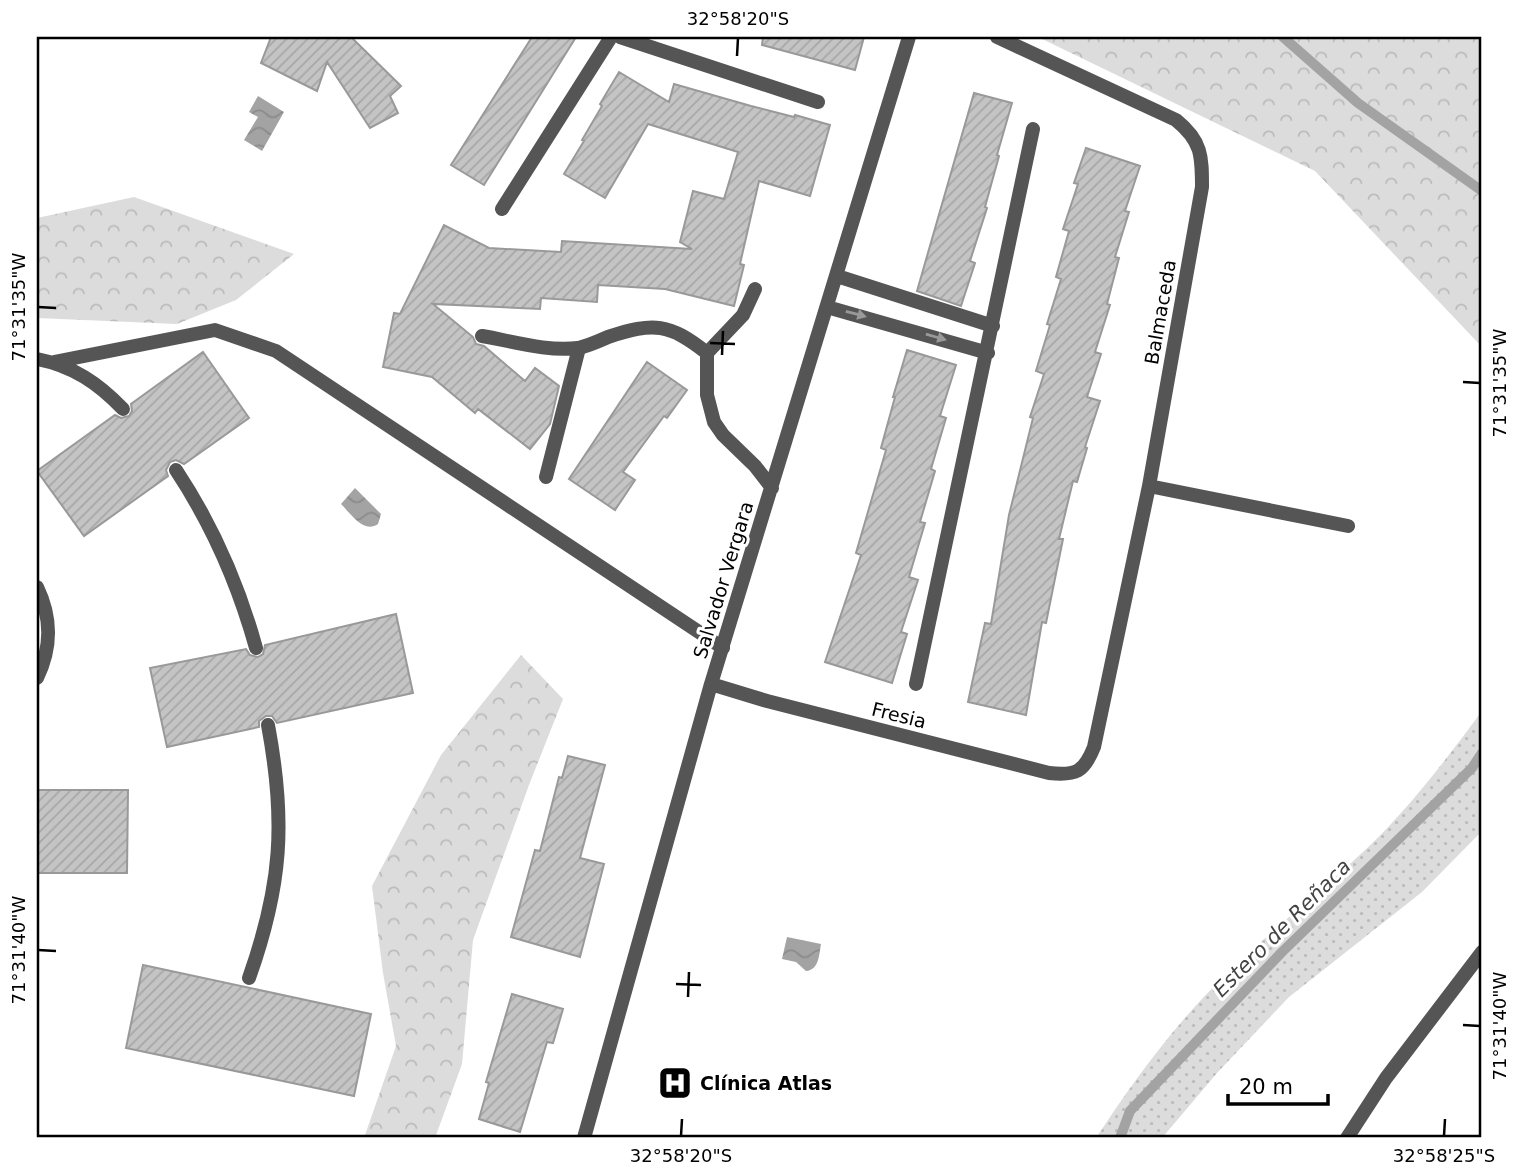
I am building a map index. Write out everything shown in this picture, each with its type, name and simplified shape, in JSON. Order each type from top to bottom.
[{"type":"street","points":[[502,209],[611,37]]},
{"type":"street","points":[[620,37],[818,102]]},
{"type":"street","name":"Salvador Vergara","points":[[584,1138],[711,684],[909,37]]},
{"type":"street","name":"Balmaceda","points":[[997,37],[1176,120],[1198,144],[1202,187],[1149,486],[1094,747],[1088,763],[1079,771]]},
{"type":"street","points":[[916,684],[1033,130]]},
{"type":"street","points":[[837,276],[993,326]]},
{"type":"street","points":[[755,289],[743,315],[707,353],[707,395],[714,422],[723,435],[755,466],[772,488]]},
{"type":"street","points":[[827,307],[988,353]]},
{"type":"street","points":[[482,336],[542,346],[579,348],[645,326],[668,328],[690,339],[707,353]]},
{"type":"street","points":[[54,362],[215,330],[276,351],[723,648]]},
{"type":"street","points":[[546,477],[579,348]]},
{"type":"street","points":[[37,359],[54,362],[90,379],[123,409]]},
{"type":"street","points":[[176,470],[205,517],[229,566],[256,648]]},
{"type":"street","points":[[1149,486],[1348,526]]},
{"type":"street","points":[[37,587],[45,605],[49,625],[48,645],[37,678]]},
{"type":"street","name":"Fresia","points":[[711,684],[766,701],[1049,773],[1064,775],[1079,771]]},
{"type":"street","points":[[249,978],[266,928],[278,854],[280,811],[268,725]]},
{"type":"street","points":[[1347,1138],[1386,1078],[1482,952]]},
{"type":"green space","points":[[1038,37],[1482,37],[1482,347],[1315,171]]},
{"type":"green space","points":[[134,197],[294,254],[236,300],[177,324],[37,318],[37,218]]},
{"type":"green space","points":[[521,655],[563,699],[473,940],[462,1064],[435,1138],[364,1138],[396,1046],[372,886],[441,755]]},
{"type":"green space","points":[[1482,711],[1482,831],[1422,892],[1289,997],[1217,1073],[1162,1138],[1096,1138],[1149,1062],[1203,998],[1387,828],[1436,771]]},
{"type":"water","points":[[258,96],[284,112],[262,151],[244,140],[258,117],[249,112]]},
{"type":"water","points":[[355,488],[381,514],[378,524],[363,525],[341,504]]},
{"type":"water","points":[[787,937],[821,944],[814,968],[806,971],[796,962],[782,959]]},
{"type":"building","points":[[271,37],[351,37],[401,86],[390,96],[398,113],[370,128],[327,62],[317,91],[261,63]]},
{"type":"building","points":[[532,37],[576,37],[484,185],[451,165]]},
{"type":"building","points":[[763,37],[864,37],[855,70],[762,45]]},
{"type":"building","points":[[619,72],[669,102],[674,84],[830,125],[810,196],[759,181],[740,264],[744,265],[734,306],[665,289],[598,285],[597,302],[541,298],[540,309],[433,304],[473,337],[476,344],[484,346],[525,381],[535,368],[559,386],[550,424],[530,449],[478,409],[475,413],[432,377],[383,367],[394,313],[400,314],[444,225],[489,248],[561,252],[562,241],[692,249],[680,242],[693,191],[724,199],[738,152],[648,124],[605,198],[564,174]]},
{"type":"building","points":[[974,93],[1012,103],[997,155],[999,156],[985,207],[987,208],[970,261],[975,263],[961,306],[917,291]]},
{"type":"building","points":[[1086,148],[1140,166],[1125,211],[1129,212],[1115,257],[1119,258],[1107,304],[1110,305],[1095,352],[1101,354],[1087,397],[1100,401],[1077,482],[1073,481],[1059,539],[1063,539],[1046,623],[1042,622],[1026,715],[968,702],[985,623],[991,624],[1009,515],[1033,418],[1030,417],[1044,374],[1036,371],[1061,279],[1056,277],[1069,231],[1063,229],[1078,184],[1074,183]]},
{"type":"building","points":[[907,350],[956,365],[940,416],[946,418],[931,469],[935,471],[920,522],[925,523],[909,577],[918,580],[901,632],[907,634],[892,683],[825,662],[861,555],[856,553],[886,450],[881,448]]},
{"type":"building","points":[[203,352],[249,418],[184,464],[176,460],[170,462],[166,470],[168,476],[84,536],[37,471],[115,415],[121,418],[129,416],[132,411],[131,404]]},
{"type":"building","points":[[647,362],[687,390],[667,418],[664,416],[623,472],[635,480],[615,510],[569,479]]},
{"type":"building","points":[[396,614],[413,693],[277,723],[272,716],[266,716],[259,721],[259,727],[167,747],[150,668],[246,649],[250,655],[258,657],[263,654],[265,645]]},
{"type":"building","points":[[568,756],[605,765],[580,858],[604,864],[580,957],[511,937],[535,850],[540,851],[559,777],[562,778]]},
{"type":"building","points":[[37,790],[128,790],[127,873],[37,873]]},
{"type":"building","points":[[143,965],[371,1014],[354,1096],[126,1048]]},
{"type":"building","points":[[512,994],[563,1009],[553,1043],[547,1042],[520,1132],[479,1119],[489,1083],[486,1082]]},
{"type":"waterway","name":"Estero de Reñaca","points":[[1283,37],[1358,103],[1482,191]]},
{"type":"waterway","name":"Estero de Reñaca","points":[[1120,1138],[1130,1111],[1282,952],[1472,768],[1482,753]]},
{"type":"place","name":"Clínica Atlas","points":[[675,1083]]}]
